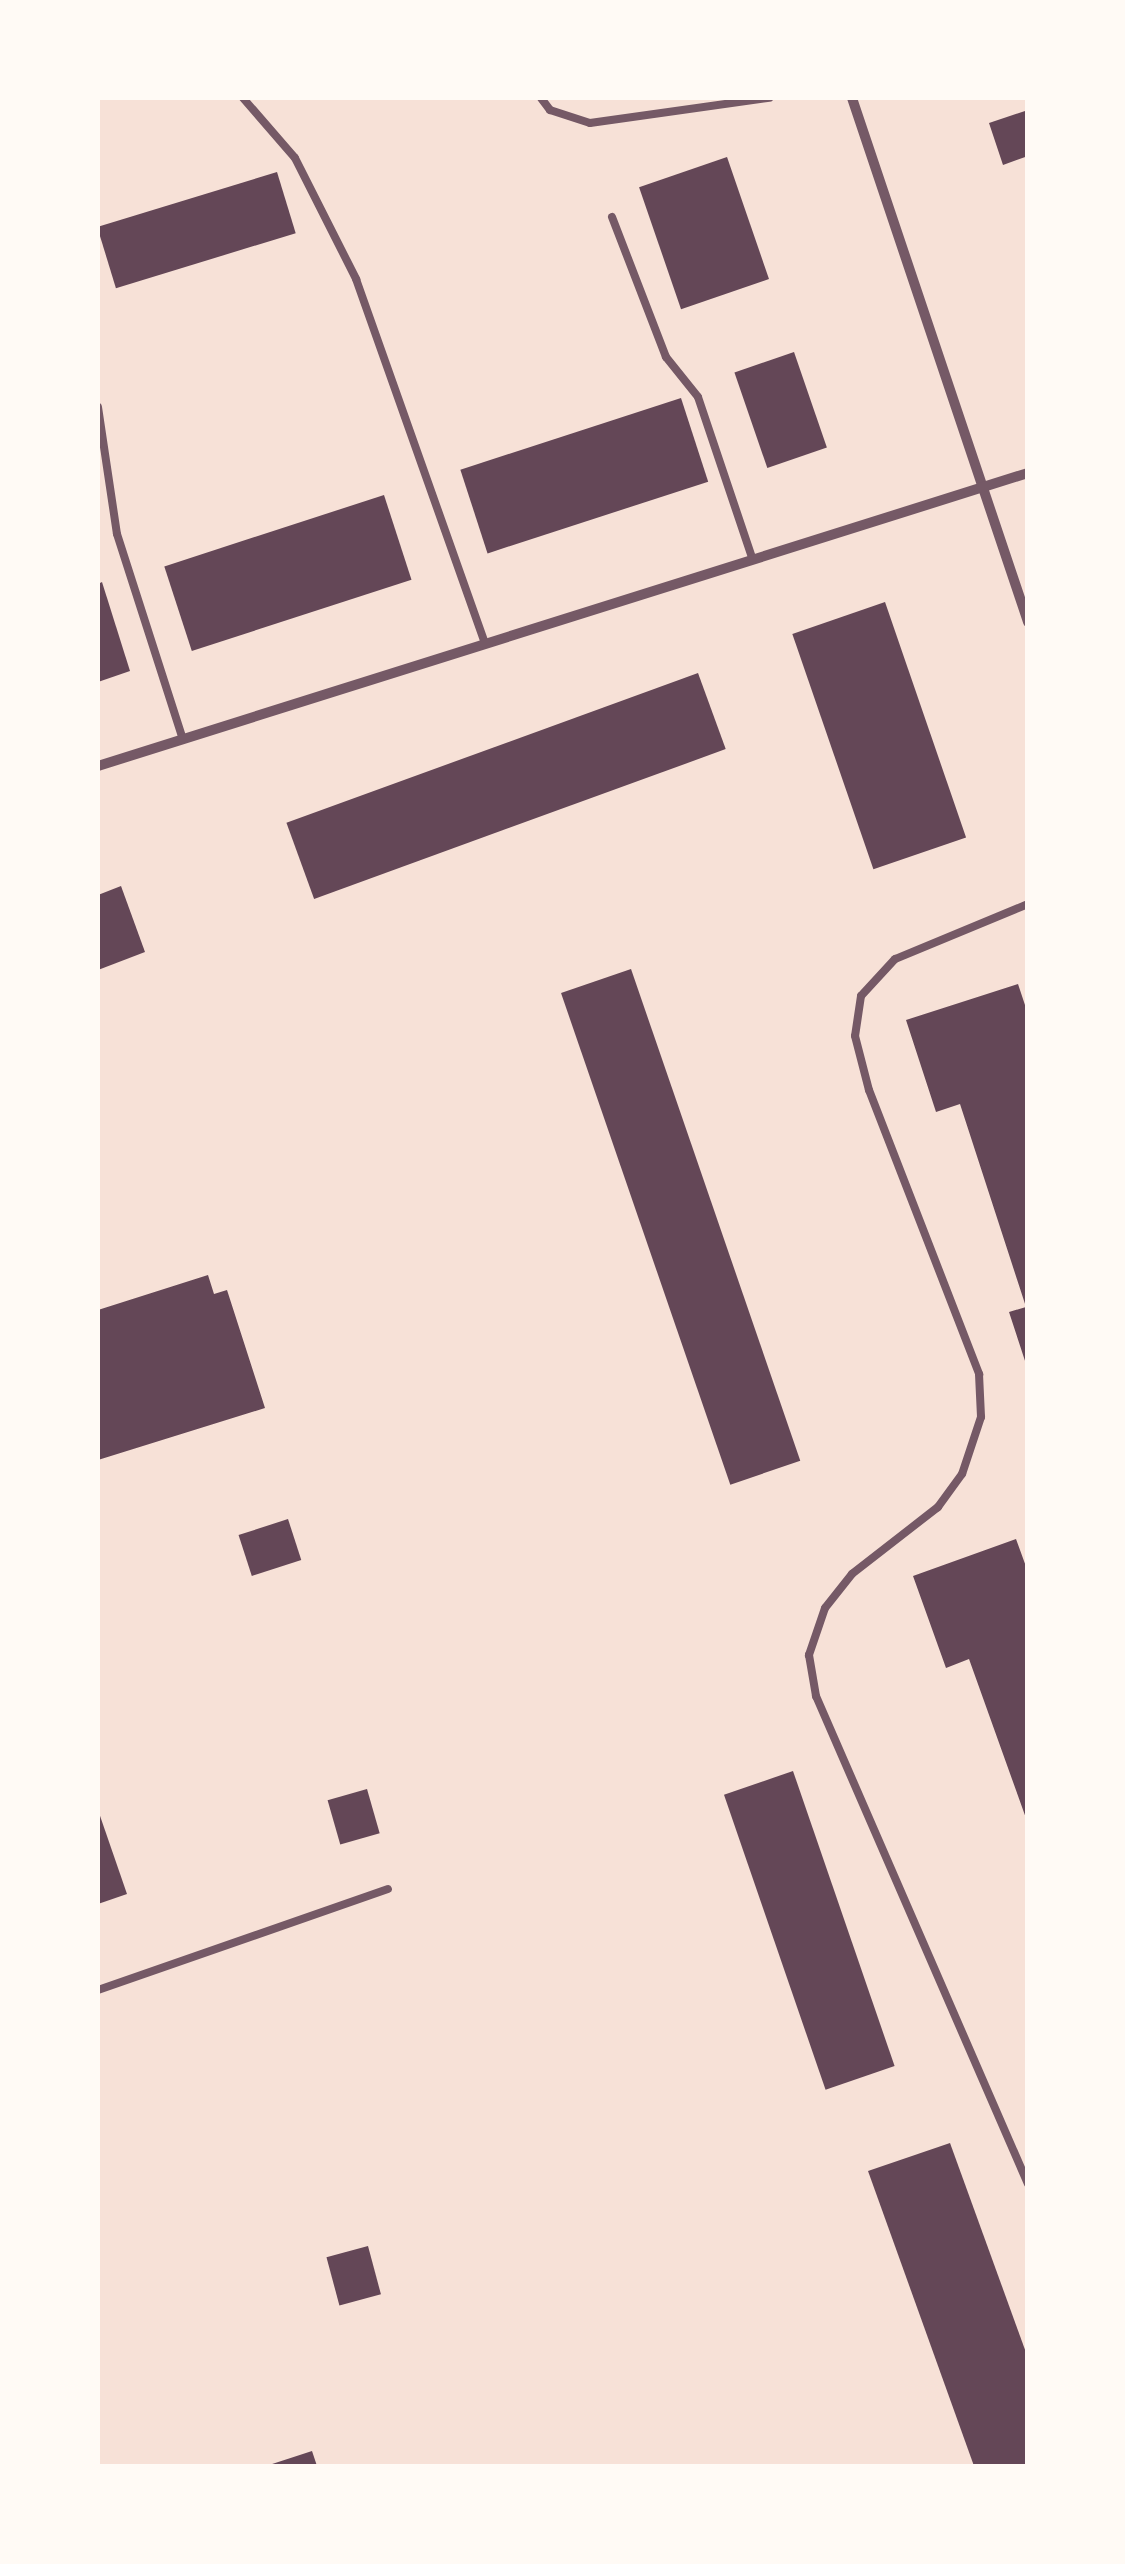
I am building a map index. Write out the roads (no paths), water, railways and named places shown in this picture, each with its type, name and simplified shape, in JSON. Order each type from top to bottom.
[{"type":"street","points":[[852,98],[1028,622]]},
{"type":"street","points":[[98,766],[1028,473]]},
{"type":"lane","points":[[243,98],[295,158],[356,278],[485,644]]},
{"type":"lane","points":[[541,98],[550,110],[590,123],[769,98]]},
{"type":"lane","points":[[612,217],[666,357],[698,397],[753,560]]},
{"type":"lane","points":[[98,407],[117,534],[184,739]]},
{"type":"lane","points":[[1028,904],[895,959],[860,996],[855,1036],[869,1090],[979,1374],[981,1417],[962,1474],[938,1506],[852,1574],[825,1608],[809,1655],[816,1696],[1028,2184]]},
{"type":"lane","points":[[98,1990],[388,1889]]}]
